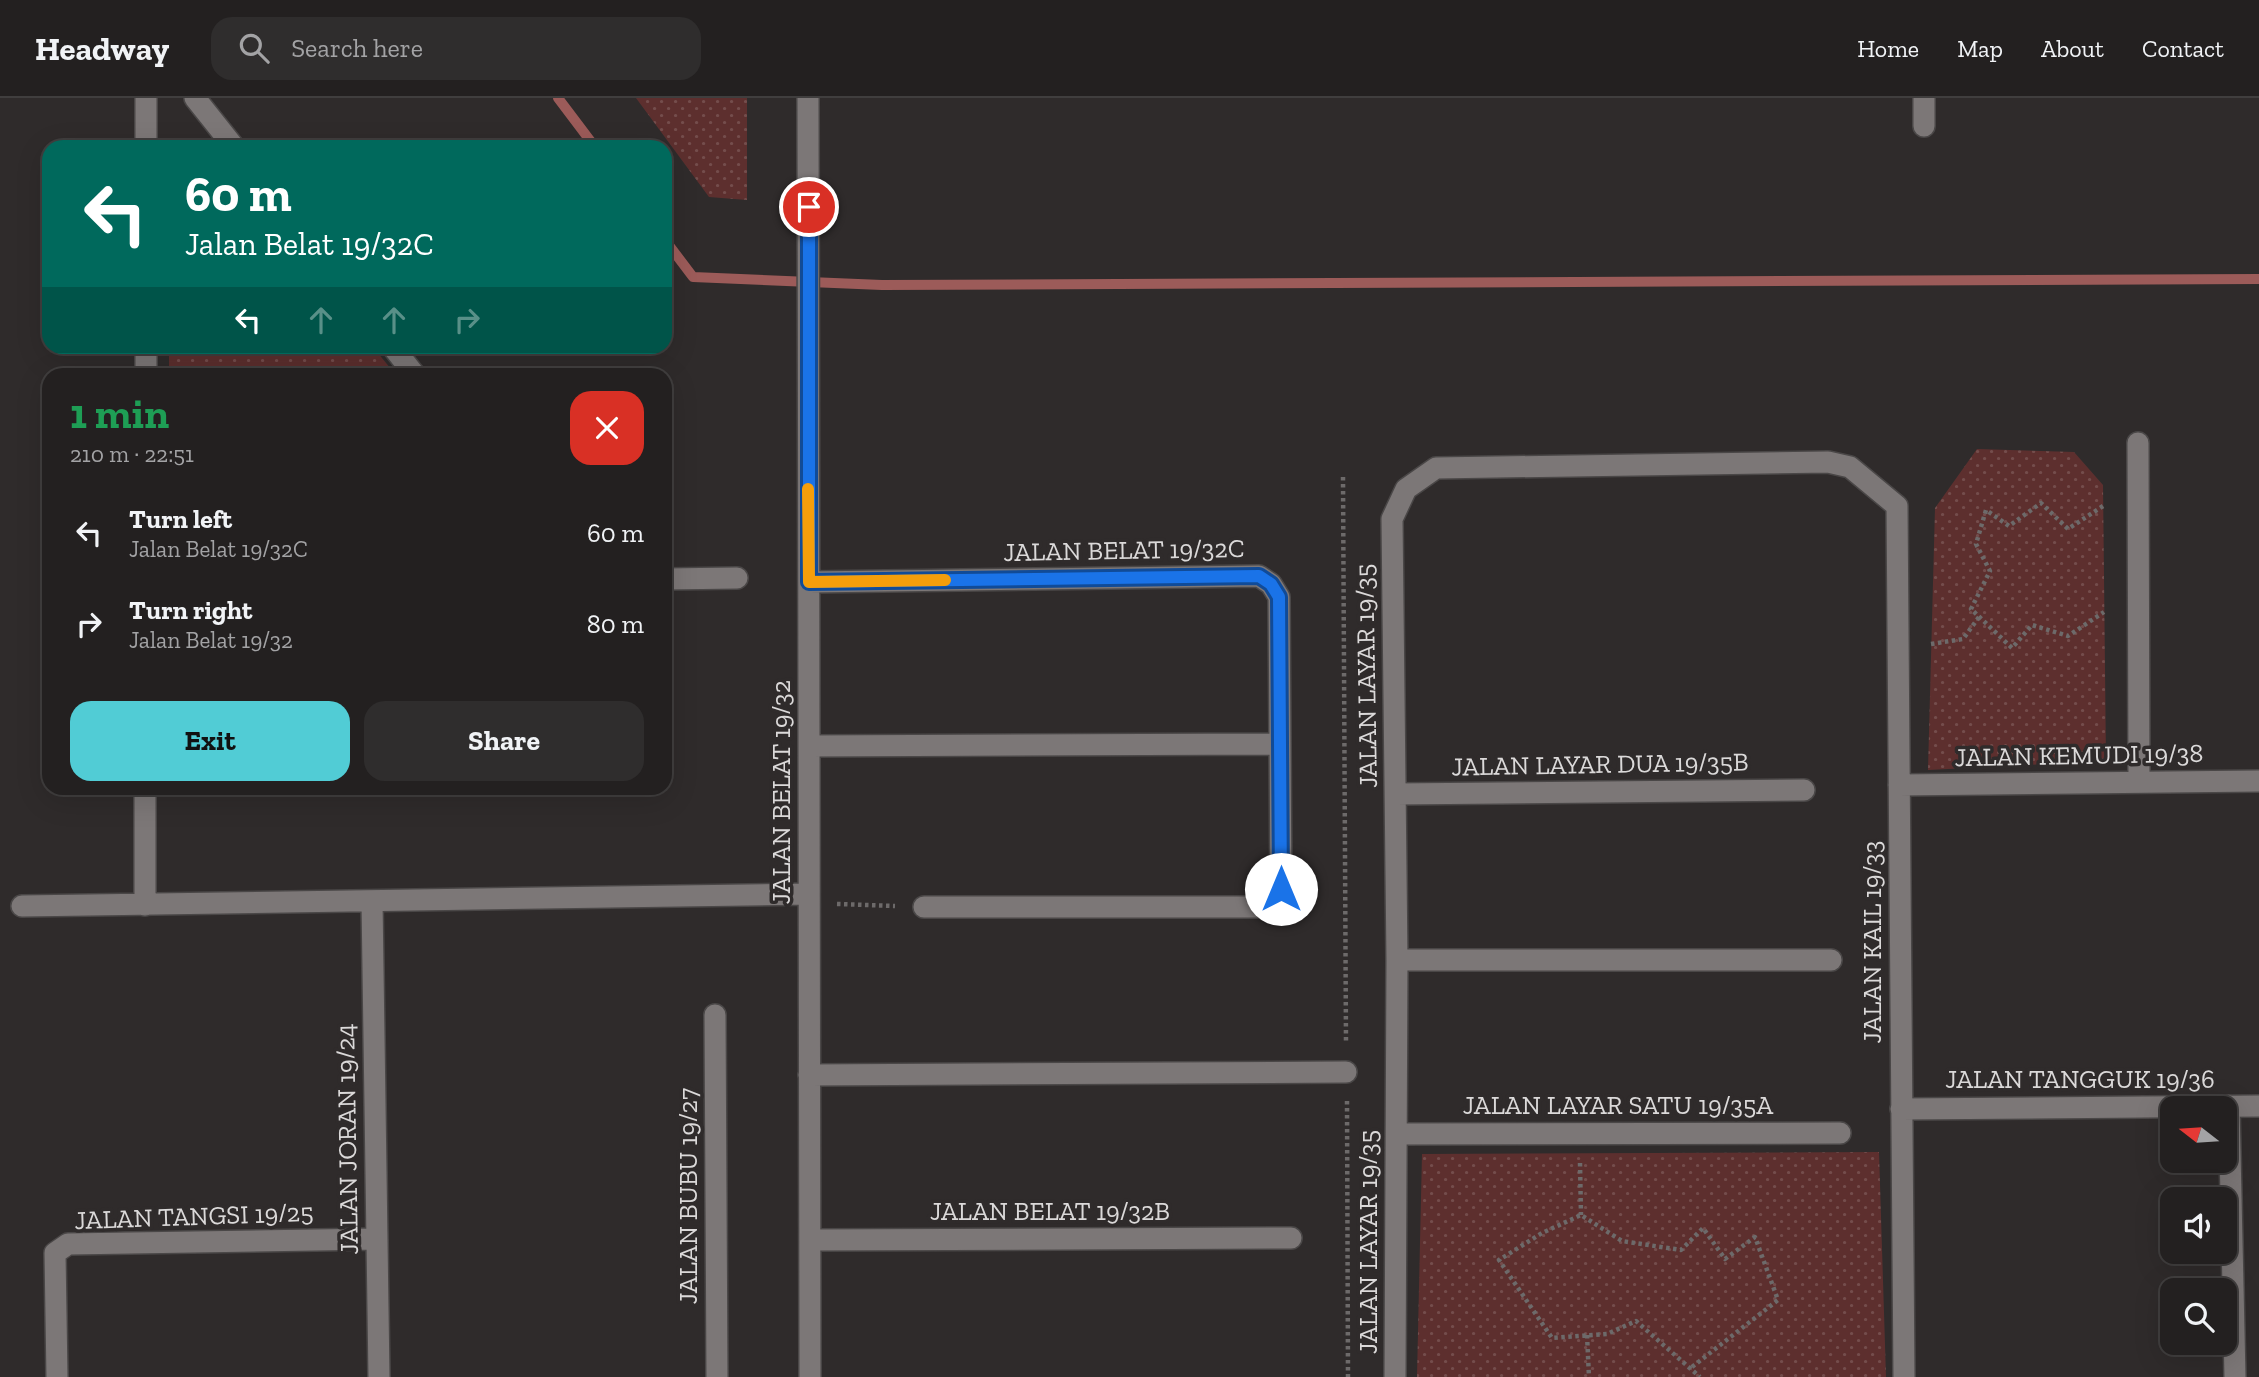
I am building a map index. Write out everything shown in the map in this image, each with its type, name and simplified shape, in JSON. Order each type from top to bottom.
[{"type":"street","points":[[146,98],[146,140]]},
{"type":"street","points":[[195,98],[228,140]]},
{"type":"street","name":"JALAN BELAT 19/32","points":[[808,98],[810,1377]]},
{"type":"street","points":[[1924,98],[1924,126]]},
{"type":"street","points":[[398,354],[409,368]]},
{"type":"street","points":[[2138,443],[2139,782]]},
{"type":"street","name":"JALAN LAYAR 19/35","points":[[1395,1377],[1397,960],[1392,519],[1406,489],[1436,468],[1828,463],[1850,467],[1896,506]]},
{"type":"street","name":"JALAN KAIL 19/33","points":[[1896,506],[1904,1377]]},
{"type":"street","name":"JALAN BELAT 19/32C","points":[[809,582],[1259,576],[1271,584],[1279,597],[1281,889],[1271,901],[1259,908],[924,907]]},
{"type":"street","points":[[672,579],[737,578]]},
{"type":"street","points":[[809,746],[1280,744]]},
{"type":"street","name":"JALAN KEMUDI 19/38","points":[[1899,785],[2259,781]]},
{"type":"street","name":"JALAN LAYAR DUA 19/35B","points":[[1396,794],[1804,790]]},
{"type":"street","points":[[145,795],[145,905]]},
{"type":"street","points":[[22,906],[809,899]]},
{"type":"street","name":"JALAN JORAN 19/24","points":[[372,901],[379,1377]]},
{"type":"street","points":[[1397,960],[1831,960]]},
{"type":"street","name":"JALAN BUBU 19/27","points":[[715,1016],[717,1377]]},
{"type":"street","points":[[809,1074],[1346,1072]]},
{"type":"street","name":"JALAN TANGGUK 19/36","points":[[2237,1106],[2259,1106]]},
{"type":"street","name":"JALAN TANGGUK 19/36","points":[[1901,1109],[2160,1107]]},
{"type":"street","name":"JALAN LAYAR SATU 19/35A","points":[[1397,1134],[1840,1133]]},
{"type":"street","points":[[2230,1173],[2235,1377]]},
{"type":"street","name":"JALAN BELAT 19/32B","points":[[810,1240],[1291,1238]]},
{"type":"street","name":"JALAN TANGSI 19/25","points":[[57,1377],[55,1253],[68,1244],[377,1239]]},
{"type":"path","points":[[1343,477],[1348,1377]]},
{"type":"path","points":[[2103,506],[2068,529],[2041,503],[2009,526],[1986,510],[1976,544],[1990,571],[1971,610],[2012,648],[2032,625],[2068,636],[2104,612]]},
{"type":"path","points":[[1931,644],[1963,639],[1979,617]]},
{"type":"path","points":[[809,899],[924,907]]},
{"type":"path","points":[[1580,1153],[1581,1214]]},
{"type":"path","points":[[1581,1214],[1542,1233],[1499,1260],[1552,1338],[1607,1334],[1636,1321],[1692,1367],[1700,1377]]},
{"type":"path","points":[[1581,1214],[1622,1241],[1681,1250],[1703,1228],[1725,1259],[1755,1237],[1777,1300],[1692,1367]]},
{"type":"path","points":[[1587,1335],[1589,1377]]},
{"type":"shaded area","points":[[636,98],[747,98],[747,200],[709,197],[672,147],[672,140],[667,140]]},
{"type":"shaded area","points":[[169,354],[379,354],[390,368],[169,368]]},
{"type":"shaded area","points":[[1977,449],[2074,452],[2103,485],[2106,761],[1928,770],[1935,508]]},
{"type":"shaded area","points":[[1879,1152],[1886,1377],[1417,1377],[1422,1154]]},
{"type":"waterway","points":[[558,98],[590,140]]},
{"type":"waterway","points":[[672,249],[693,277],[882,285],[2259,279]]},
{"type":"slow traffic","points":[[808,489],[809,582],[945,580]]},
{"type":"route","points":[[809,207],[809,582],[1259,576],[1271,584],[1279,597],[1281,889]]}]
